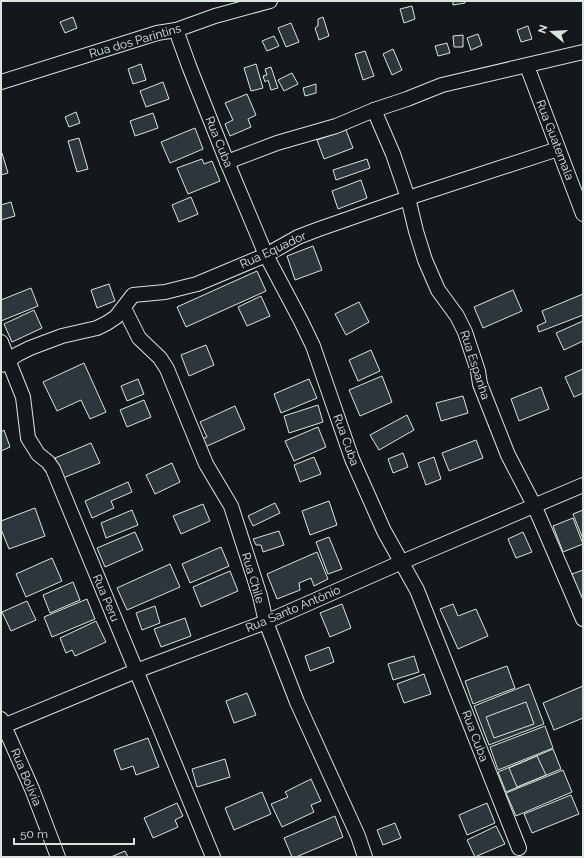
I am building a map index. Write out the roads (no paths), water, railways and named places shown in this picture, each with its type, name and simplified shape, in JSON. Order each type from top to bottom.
[{"type":"street","name":"Rua dos Parintins","points":[[1,82],[157,33],[176,30],[215,16],[270,1]]},
{"type":"street","name":"Rua Cuba","points":[[176,30],[227,162],[266,255],[313,346],[352,459],[384,531],[416,590],[519,848]]},
{"type":"street","points":[[227,162],[277,143],[336,126],[374,110],[442,85],[583,52]]},
{"type":"street","name":"Rua Guatemala","points":[[527,66],[583,214]]},
{"type":"street","name":"Rua Espanha","points":[[374,110],[394,154],[425,260],[438,290],[457,316],[465,332],[478,371],[480,384],[508,455],[534,505],[583,619]]},
{"type":"street","name":"Rua Equador","points":[[5,363],[18,354],[62,336],[96,328],[116,317],[124,308],[126,302],[133,295],[165,292],[197,284],[266,255],[298,237],[319,229],[558,149]]},
{"type":"street","name":"Rua Chile","points":[[124,308],[139,338],[160,358],[167,369],[206,464],[231,506],[260,596],[266,622],[297,702],[358,836],[366,857]]},
{"type":"street","name":"Rua Peru","points":[[1,342],[5,363],[23,397],[28,438],[38,454],[48,462],[53,469],[213,857]]},
{"type":"street","name":"Rua Santo Antônio","points":[[2,724],[266,622],[583,485]]},
{"type":"street","name":"Rua Bolívia","points":[[2,724],[32,789],[58,857]]}]
